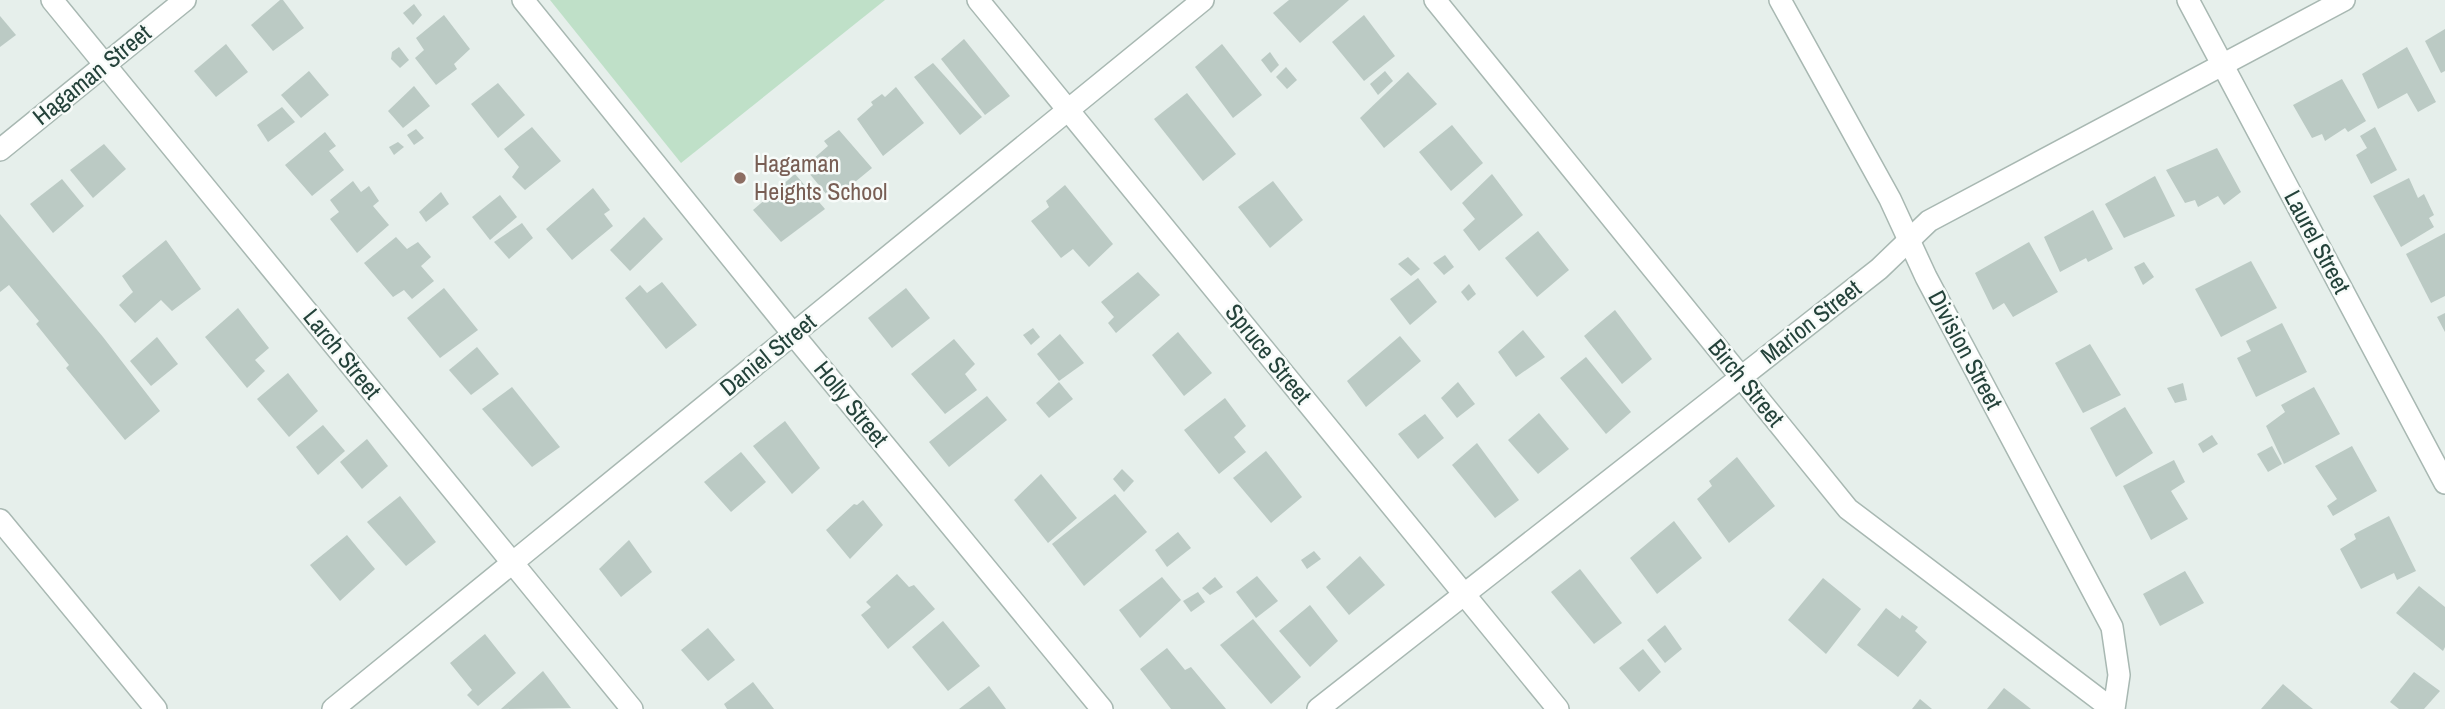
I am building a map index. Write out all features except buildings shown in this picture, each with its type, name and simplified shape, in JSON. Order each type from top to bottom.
[{"type":"street","name":"Larch Street","points":[[52,0],[632,709]]},
{"type":"street","name":"Hagaman Street","points":[[0,150],[185,0]]},
{"type":"street","name":"Holly Street","points":[[523,0],[793,334],[1102,709]]},
{"type":"street","name":"Spruce Street","points":[[978,0],[1558,709]]},
{"type":"street","name":"Daniel Street","points":[[333,709],[1203,0]]},
{"type":"street","name":"Birch Street","points":[[1435,0],[1848,509],[2113,709]]},
{"type":"street","name":"Division Street","points":[[1780,0],[1890,199],[1909,241],[2112,627],[2119,675],[2113,709]]},
{"type":"street","name":"Laurel Street","points":[[2188,0],[2445,483]]},
{"type":"street","name":"Marion Street","points":[[1318,709],[1879,269],[1929,221],[2344,0]]},
{"type":"street","points":[[0,520],[156,709]]},
{"type":"green space","points":[[550,0],[885,0],[681,163]]},
{"type":"place","name":"Hagaman Heights School","points":[[740,178]]}]
